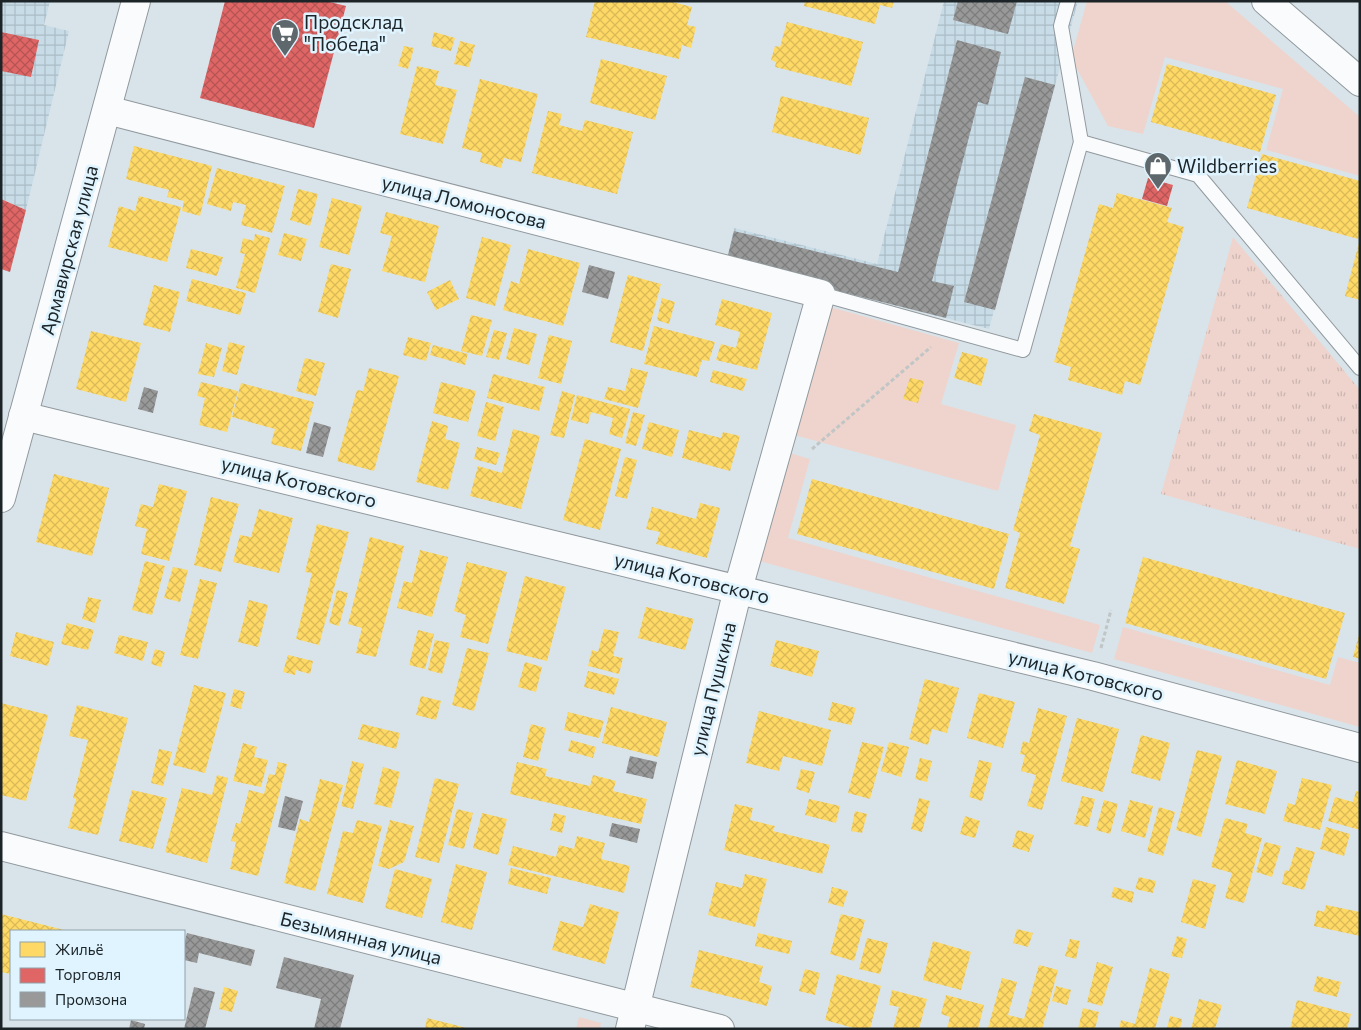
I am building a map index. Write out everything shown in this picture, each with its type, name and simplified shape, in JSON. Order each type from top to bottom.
[{"type":"street","name":"Армавирская улица","points":[[1,498],[136,1]]},
{"type":"street","points":[[1266,1],[1360,82]]},
{"type":"street","name":"улица Ломоносова","points":[[107,110],[820,294]]},
{"type":"street","name":"улица Пушкина","points":[[633,1018],[738,589],[820,294]]},
{"type":"street","name":"улица Котовского","points":[[23,416],[1093,676],[1360,748]]},
{"type":"street","name":"Безымянная улица","points":[[1,846],[633,1018],[720,1029]]},
{"type":"lane","points":[[820,294],[1023,350],[1081,142],[1061,26],[1068,1]]},
{"type":"lane","points":[[1081,142],[1198,175],[1360,368]]},
{"type":"path","points":[[812,449],[950,330]]},
{"type":"path","points":[[1093,676],[1111,610]]},
{"type":"shaded area","points":[[1,1],[50,1],[44,25],[69,31],[26,210],[1,199]]},
{"type":"shaded area","points":[[944,1],[1078,1],[989,329],[726,263],[734,228],[877,264]]},
{"type":"green space","points":[[1087,1],[1225,1],[1360,117],[1360,176],[1266,150],[1283,89],[1165,57],[1143,134],[1108,126],[1071,58]]},
{"type":"green space","points":[[1233,237],[1360,390],[1360,549],[1161,494]]},
{"type":"green space","points":[[823,305],[959,343],[941,404],[1016,425],[998,491],[787,433]]},
{"type":"green space","points":[[786,452],[810,459],[788,538],[1100,625],[1092,653],[756,560]]},
{"type":"green space","points":[[1123,627],[1330,685],[1338,657],[1360,663],[1360,727],[1114,659]]},
{"type":"green space","points":[[579,1017],[601,1023],[600,1029],[576,1029]]},
{"type":"building: Жильё","points":[[595,1],[669,1],[692,7],[687,25],[696,27],[691,48],[682,45],[679,59],[586,37]]},
{"type":"building: Жильё","points":[[805,1],[894,1],[892,8],[880,5],[875,24],[804,6]]},
{"type":"building: Жильё","points":[[787,22],[863,42],[851,86],[775,67],[776,62],[771,60],[775,46],[780,47]]},
{"type":"building: Жильё","points":[[434,32],[455,38],[451,51],[431,46]]},
{"type":"building: Жильё","points":[[460,41],[475,45],[469,67],[454,64]]},
{"type":"building: Жильё","points":[[404,46],[414,48],[408,69],[398,66]]},
{"type":"building: Жильё","points":[[601,59],[667,76],[655,120],[590,103]]},
{"type":"building: Жильё","points":[[1167,64],[1276,95],[1260,152],[1151,122]]},
{"type":"building: Жильё","points":[[417,66],[439,71],[435,85],[457,90],[443,144],[400,134]]},
{"type":"building: Жильё","points":[[480,79],[538,94],[521,162],[504,158],[501,168],[480,162],[482,153],[462,148]]},
{"type":"building: Жильё","points":[[781,96],[869,118],[860,155],[772,132]]},
{"type":"building: Жильё","points":[[548,111],[562,114],[559,125],[582,131],[585,120],[633,132],[617,194],[532,173]]},
{"type":"building: Жильё","points":[[134,146],[212,166],[200,216],[182,211],[184,201],[167,197],[169,190],[126,179]]},
{"type":"building: Жильё","points":[[1262,154],[1360,181],[1360,233],[1358,239],[1247,208]]},
{"type":"building: Жильё","points":[[217,168],[285,186],[272,233],[241,225],[246,205],[233,202],[231,211],[207,204]]},
{"type":"building: Жильё","points":[[298,189],[318,194],[310,226],[290,220]]},
{"type":"building: Жильё","points":[[1117,193],[1172,208],[1167,222],[1184,227],[1140,385],[1125,381],[1122,395],[1068,380],[1071,367],[1054,362],[1099,204],[1113,208]]},
{"type":"building: Жильё","points":[[139,196],[181,207],[167,262],[108,247],[119,206],[135,211]]},
{"type":"building: Жильё","points":[[332,198],[362,206],[349,255],[319,247]]},
{"type":"building: Жильё","points":[[386,212],[439,226],[425,282],[382,271],[392,236],[380,233]]},
{"type":"building: Жильё","points":[[284,233],[307,239],[301,261],[278,255]]},
{"type":"building: Жильё","points":[[255,234],[270,238],[255,293],[236,288],[245,254],[240,253],[243,238],[254,241]]},
{"type":"building: Жильё","points":[[482,237],[511,245],[495,306],[466,298]]},
{"type":"building: Жильё","points":[[1360,243],[1360,300],[1345,296]]},
{"type":"building: Жильё","points":[[191,249],[223,257],[217,276],[186,268]]},
{"type":"building: Жильё","points":[[528,249],[580,263],[563,326],[503,310],[511,281],[519,284]]},
{"type":"building: Жильё","points":[[331,264],[351,269],[338,318],[318,312]]},
{"type":"building: Жильё","points":[[628,275],[661,284],[643,351],[610,342]]},
{"type":"building: Жильё","points":[[192,279],[246,293],[240,315],[186,301]]},
{"type":"building: Жильё","points":[[450,280],[459,299],[436,310],[427,292]]},
{"type":"building: Жильё","points":[[154,285],[180,292],[170,332],[143,325]]},
{"type":"building: Жильё","points":[[662,298],[675,302],[669,324],[657,320]]},
{"type":"building: Жильё","points":[[722,299],[772,313],[757,370],[716,360],[721,344],[736,348],[740,332],[715,325]]},
{"type":"building: Жильё","points":[[471,315],[492,320],[482,356],[461,351]]},
{"type":"building: Жильё","points":[[654,326],[715,342],[709,361],[702,360],[697,377],[644,364]]},
{"type":"building: Жильё","points":[[514,328],[537,334],[529,365],[506,359]]},
{"type":"building: Жильё","points":[[494,330],[507,333],[499,360],[486,357]]},
{"type":"building: Жильё","points":[[91,331],[141,343],[126,402],[76,389]]},
{"type":"building: Жильё","points":[[549,335],[572,341],[561,384],[538,378]]},
{"type":"building: Жильё","points":[[408,337],[431,343],[426,361],[403,355]]},
{"type":"building: Жильё","points":[[229,342],[245,346],[237,375],[222,371]]},
{"type":"building: Жильё","points":[[206,343],[222,348],[214,377],[198,374]]},
{"type":"building: Жильё","points":[[433,345],[468,354],[465,365],[430,355]]},
{"type":"building: Жильё","points":[[962,352],[988,359],[981,386],[954,378]]},
{"type":"building: Жильё","points":[[305,358],[325,363],[316,396],[296,391]]},
{"type":"building: Жильё","points":[[369,368],[399,376],[374,471],[337,461],[357,390],[363,391]]},
{"type":"building: Жильё","points":[[631,368],[648,372],[638,408],[604,399],[608,387],[625,391]]},
{"type":"building: Жильё","points":[[713,370],[747,379],[743,391],[710,382]]},
{"type":"building: Жильё","points":[[493,374],[545,387],[539,411],[487,398]]},
{"type":"building: Жильё","points":[[910,378],[924,381],[918,403],[903,399]]},
{"type":"building: Жильё","points":[[201,382],[238,391],[227,432],[199,425],[205,398],[197,396]]},
{"type":"building: Жильё","points":[[441,382],[476,391],[468,422],[433,413]]},
{"type":"building: Жильё","points":[[241,383],[314,402],[301,451],[271,444],[275,429],[232,417]]},
{"type":"building: Жильё","points":[[562,391],[575,395],[564,438],[550,435]]},
{"type":"building: Жильё","points":[[577,395],[630,409],[622,438],[609,434],[613,418],[591,412],[588,424],[571,420]]},
{"type":"building: Жильё","points":[[486,402],[504,407],[495,441],[477,436]]},
{"type":"building: Жильё","points":[[633,412],[645,415],[636,446],[625,443]]},
{"type":"building: Жильё","points":[[1034,414],[1102,433],[1070,546],[1080,549],[1064,604],[1005,588],[1020,533],[1013,530],[1040,435],[1029,431]]},
{"type":"building: Жильё","points":[[432,421],[448,426],[445,439],[460,443],[448,490],[416,482]]},
{"type":"building: Жильё","points":[[649,422],[679,430],[672,457],[642,449]]},
{"type":"building: Жильё","points":[[513,429],[540,436],[521,509],[470,496],[478,466],[502,473]]},
{"type":"building: Жильё","points":[[689,430],[721,438],[723,432],[740,436],[730,471],[682,458]]},
{"type":"building: Жильё","points":[[585,439],[621,449],[600,530],[563,520]]},
{"type":"building: Жильё","points":[[477,447],[500,453],[496,465],[474,459]]},
{"type":"building: Жильё","points":[[625,457],[637,460],[627,499],[615,496]]},
{"type":"building: Жильё","points":[[54,474],[109,488],[92,556],[36,542]]},
{"type":"building: Жильё","points":[[812,479],[1009,534],[994,589],[797,534]]},
{"type":"building: Жильё","points":[[159,484],[187,491],[169,561],[141,554],[147,529],[135,526],[141,504],[153,507]]},
{"type":"building: Жильё","points":[[211,497],[239,504],[221,572],[194,565]]},
{"type":"building: Жильё","points":[[700,503],[720,508],[707,558],[656,544],[660,532],[646,529],[652,507],[696,519]]},
{"type":"building: Жильё","points":[[259,509],[293,518],[279,573],[233,562],[240,535],[251,537]]},
{"type":"building: Жильё","points":[[317,524],[349,532],[319,645],[296,639],[312,573],[305,572]]},
{"type":"building: Жильё","points":[[370,537],[404,546],[376,657],[356,653],[362,628],[348,624]]},
{"type":"building: Жильё","points":[[420,550],[448,557],[432,617],[397,608],[404,581],[412,583]]},
{"type":"building: Жильё","points":[[1143,557],[1345,613],[1326,679],[1125,623]]},
{"type":"building: Жильё","points":[[145,561],[165,566],[152,615],[132,610]]},
{"type":"building: Жильё","points":[[467,562],[507,572],[488,644],[460,637],[466,615],[454,611]]},
{"type":"building: Жильё","points":[[173,567],[188,570],[180,602],[164,598]]},
{"type":"building: Жильё","points":[[525,576],[566,587],[547,661],[506,651]]},
{"type":"building: Жильё","points":[[200,579],[217,583],[198,659],[180,655]]},
{"type":"building: Жильё","points":[[337,590],[348,593],[339,626],[329,623]]},
{"type":"building: Жильё","points":[[88,597],[101,600],[95,623],[82,619]]},
{"type":"building: Жильё","points":[[249,600],[268,605],[258,647],[238,642]]},
{"type":"building: Жильё","points":[[646,607],[694,619],[685,650],[638,638]]},
{"type":"building: Жильё","points":[[67,623],[94,630],[88,650],[61,644]]},
{"type":"building: Жильё","points":[[604,629],[619,632],[613,656],[623,658],[619,674],[588,666],[592,650],[598,652]]},
{"type":"building: Жильё","points":[[418,630],[434,634],[425,669],[409,665]]},
{"type":"building: Жильё","points":[[16,632],[54,642],[48,666],[10,656]]},
{"type":"building: Жильё","points":[[119,635],[148,642],[143,661],[114,653]]},
{"type":"building: Жильё","points":[[1360,636],[1360,659],[1353,657]]},
{"type":"building: Жильё","points":[[435,640],[450,643],[442,674],[428,670]]},
{"type":"building: Жильё","points":[[776,640],[819,651],[812,677],[770,666]]},
{"type":"building: Жильё","points":[[467,648],[489,653],[474,711],[452,705]]},
{"type":"building: Жильё","points":[[155,649],[165,652],[161,667],[151,664]]},
{"type":"building: Жильё","points":[[288,655],[313,661],[310,674],[296,670],[295,675],[283,672]]},
{"type":"building: Жильё","points":[[525,662],[542,667],[536,692],[518,687]]},
{"type":"building: Жильё","points":[[588,671],[619,679],[614,695],[584,687]]},
{"type":"building: Жильё","points":[[925,679],[959,688],[947,733],[932,729],[928,745],[909,739]]},
{"type":"building: Жильё","points":[[194,685],[226,693],[205,773],[173,765]]},
{"type":"building: Жильё","points":[[234,689],[245,692],[241,709],[230,706]]},
{"type":"building: Жильё","points":[[979,693],[1015,702],[1003,748],[967,738]]},
{"type":"building: Жильё","points":[[421,696],[441,701],[436,720],[416,715]]},
{"type":"building: Жильё","points":[[832,702],[856,708],[851,725],[828,720]]},
{"type":"building: Жильё","points":[[1,703],[48,715],[26,801],[1,795]]},
{"type":"building: Жильё","points":[[77,705],[128,718],[98,835],[68,828],[76,799],[73,798],[88,740],[69,736]]},
{"type":"building: Жильё","points":[[611,707],[667,722],[658,757],[602,743]]},
{"type":"building: Жильё","points":[[1038,708],[1067,716],[1042,810],[1027,806],[1036,775],[1021,771],[1025,755],[1020,754],[1023,741],[1029,743]]},
{"type":"building: Жильё","points":[[759,711],[831,730],[822,766],[783,756],[779,771],[746,763]]},
{"type":"building: Жильё","points":[[568,712],[604,721],[599,738],[564,730]]},
{"type":"building: Жильё","points":[[1077,718],[1119,729],[1103,792],[1061,781]]},
{"type":"building: Жильё","points":[[362,724],[400,733],[396,749],[358,739]]},
{"type":"building: Жильё","points":[[531,724],[546,728],[538,761],[523,757]]},
{"type":"building: Жильё","points":[[1141,735],[1170,743],[1160,781],[1131,773]]},
{"type":"building: Жильё","points":[[571,740],[596,747],[593,758],[568,751]]},
{"type":"building: Жильё","points":[[862,742],[884,747],[870,799],[848,793]]},
{"type":"building: Жильё","points":[[889,742],[909,747],[901,777],[881,771]]},
{"type":"building: Жильё","points":[[243,743],[257,747],[254,757],[268,760],[261,787],[233,781]]},
{"type":"building: Жильё","points":[[159,749],[172,752],[163,786],[151,783]]},
{"type":"building: Жильё","points":[[1197,750],[1222,756],[1201,837],[1176,830]]},
{"type":"building: Жильё","points":[[920,758],[932,761],[927,782],[915,779]]},
{"type":"building: Жильё","points":[[979,760],[992,763],[982,801],[969,797]]},
{"type":"building: Жильё","points":[[1237,760],[1277,771],[1265,814],[1225,804]]},
{"type":"building: Жильё","points":[[352,761],[364,764],[353,809],[341,806]]},
{"type":"building: Жильё","points":[[278,762],[287,764],[258,876],[230,869],[236,842],[231,841],[236,823],[240,824],[249,790],[264,794],[269,774],[275,775]]},
{"type":"building: Жильё","points":[[517,762],[547,769],[545,776],[590,786],[593,775],[616,781],[613,791],[647,799],[641,824],[510,794]]},
{"type":"building: Жильё","points":[[383,767],[400,772],[391,808],[374,804]]},
{"type":"building: Жильё","points":[[801,769],[815,772],[809,793],[796,789]]},
{"type":"building: Жильё","points":[[217,775],[228,778],[207,863],[165,852],[182,788],[212,795]]},
{"type":"building: Жильё","points":[[435,778],[459,784],[439,863],[415,857]]},
{"type":"building: Жильё","points":[[1302,778],[1332,785],[1320,830],[1283,821],[1288,803],[1295,805]]},
{"type":"building: Жильё","points":[[320,779],[343,785],[315,891],[284,883],[300,819],[309,822]]},
{"type":"building: Жильё","points":[[132,790],[167,798],[153,849],[119,841]]},
{"type":"building: Жильё","points":[[1356,791],[1360,792],[1360,830],[1328,821],[1335,797],[1353,802]]},
{"type":"building: Жильё","points":[[1082,796],[1095,799],[1088,827],[1074,824]]},
{"type":"building: Жильё","points":[[919,798],[930,801],[922,832],[911,829]]},
{"type":"building: Жильё","points":[[809,799],[840,806],[836,823],[805,815]]},
{"type":"building: Жильё","points":[[1104,800],[1118,804],[1110,834],[1096,830]]},
{"type":"building: Жильё","points":[[1130,800],[1153,806],[1145,838],[1121,831]]},
{"type":"building: Жильё","points":[[735,804],[753,808],[750,820],[775,826],[773,831],[830,845],[822,874],[724,850]]},
{"type":"building: Жильё","points":[[1159,807],[1175,812],[1163,856],[1147,851]]},
{"type":"building: Жильё","points":[[457,809],[473,813],[464,849],[448,845]]},
{"type":"building: Жильё","points":[[855,811],[867,814],[862,833],[851,831]]},
{"type":"building: Жильё","points":[[482,813],[507,819],[498,855],[473,848]]},
{"type":"building: Жильё","points":[[554,813],[566,816],[562,833],[550,830]]},
{"type":"building: Жильё","points":[[965,816],[980,821],[975,838],[960,834]]},
{"type":"building: Жильё","points":[[1225,818],[1248,824],[1245,833],[1262,838],[1244,903],[1225,898],[1232,873],[1211,867]]},
{"type":"building: Жильё","points":[[357,820],[382,826],[363,903],[327,894],[343,831],[353,833]]},
{"type":"building: Жильё","points":[[390,820],[414,826],[404,862],[389,869],[378,866]]},
{"type":"building: Жильё","points":[[1326,827],[1350,834],[1344,856],[1320,849]]},
{"type":"building: Жильё","points":[[1017,830],[1034,835],[1029,852],[1012,847]]},
{"type":"building: Жильё","points":[[577,836],[605,843],[601,859],[630,866],[624,893],[508,865],[513,846],[556,857],[559,845],[574,849]]},
{"type":"building: Жильё","points":[[1265,842],[1281,846],[1272,877],[1256,872]]},
{"type":"building: Жильё","points":[[1296,847],[1315,852],[1304,890],[1282,884],[1285,870],[1289,871]]},
{"type":"building: Жильё","points":[[456,864],[487,872],[472,930],[441,922]]},
{"type":"building: Жильё","points":[[511,868],[551,878],[547,894],[508,884]]},
{"type":"building: Жильё","points":[[395,869],[432,879],[422,918],[385,908]]},
{"type":"building: Жильё","points":[[745,874],[767,879],[755,927],[708,915],[716,882],[742,888]]},
{"type":"building: Жильё","points":[[1139,877],[1156,881],[1153,893],[1135,889]]},
{"type":"building: Жильё","points":[[1193,879],[1216,885],[1205,929],[1181,922]]},
{"type":"building: Жильё","points":[[832,887],[848,891],[843,907],[828,903]]},
{"type":"building: Жильё","points":[[1114,887],[1134,892],[1132,903],[1111,897]]},
{"type":"building: Жильё","points":[[590,904],[619,912],[605,964],[552,950],[560,921],[583,927]]},
{"type":"building: Жильё","points":[[1326,905],[1360,912],[1360,936],[1314,926],[1317,910],[1324,912]]},
{"type":"building: Жильё","points":[[1,914],[64,930],[10,930],[10,974],[1,972]]},
{"type":"building: Жильё","points":[[841,914],[865,920],[854,961],[830,954]]},
{"type":"building: Жильё","points":[[1017,929],[1033,933],[1028,947],[1013,943]]},
{"type":"building: Жильё","points":[[758,933],[792,941],[789,954],[755,946]]},
{"type":"building: Жильё","points":[[1177,936],[1187,939],[1182,958],[1171,956]]},
{"type":"building: Жильё","points":[[867,938],[888,943],[880,974],[859,969]]},
{"type":"building: Жильё","points":[[1070,939],[1080,941],[1076,959],[1065,956]]},
{"type":"building: Жильё","points":[[933,941],[971,952],[961,990],[923,980]]},
{"type":"building: Жильё","points":[[699,950],[763,966],[759,982],[772,986],[767,1006],[690,987]]},
{"type":"building: Жильё","points":[[1097,962],[1113,967],[1102,1006],[1087,1002]]},
{"type":"building: Жильё","points":[[1039,965],[1058,970],[1042,1029],[988,1028],[1002,978],[1017,982],[1008,1015],[1024,1019]]},
{"type":"building: Жильё","points":[[1150,968],[1170,974],[1155,1029],[1119,1029],[1121,1020],[1135,1024]]},
{"type":"building: Жильё","points":[[805,969],[820,973],[815,995],[799,991]]},
{"type":"building: Жильё","points":[[837,974],[881,986],[870,1029],[857,1029],[825,1020]]},
{"type":"building: Жильё","points":[[1317,976],[1341,982],[1337,997],[1313,991]]},
{"type":"building: Жильё","points":[[1056,986],[1071,990],[1067,1005],[1052,1001]]},
{"type":"building: Жильё","points":[[224,987],[238,991],[232,1012],[219,1009]]},
{"type":"building: Жильё","points":[[892,990],[927,999],[919,1029],[893,1029],[899,1007],[889,1005]]},
{"type":"building: Жильё","points":[[946,995],[984,1005],[978,1029],[947,1029],[950,1017],[941,1014]]},
{"type":"building: Жильё","points":[[1199,999],[1222,1005],[1215,1029],[1191,1029]]},
{"type":"building: Жильё","points":[[1297,1000],[1351,1014],[1347,1029],[1290,1029]]},
{"type":"building: Жильё","points":[[1083,1008],[1099,1012],[1095,1029],[1078,1029]]},
{"type":"building: Жильё","points":[[1170,1016],[1182,1019],[1180,1029],[1167,1029]]},
{"type":"building: Жильё","points":[[427,1018],[467,1028],[467,1029],[425,1029]]},
{"type":"building: Торговля","points":[[225,1],[326,1],[346,6],[314,128],[200,98]]},
{"type":"building: Торговля","points":[[1,32],[39,40],[31,77],[1,71]]},
{"type":"building: Торговля","points":[[1148,178],[1173,185],[1167,206],[1142,199]]},
{"type":"building: Торговля","points":[[1,199],[26,210],[10,272],[1,269]]},
{"type":"building: Промзона","points":[[958,1],[1017,1],[1008,34],[953,20]]},
{"type":"building: Промзона","points":[[957,40],[1001,52],[988,105],[978,102],[932,281],[954,286],[946,318],[726,263],[734,231],[898,272]]},
{"type":"building: Промзона","points":[[1025,77],[1055,85],[995,310],[964,302]]},
{"type":"building: Промзона","points":[[589,265],[615,272],[608,299],[582,292]]},
{"type":"building: Промзона","points":[[144,387],[158,391],[153,413],[138,409]]},
{"type":"building: Промзона","points":[[314,422],[331,427],[323,457],[306,453]]},
{"type":"building: Промзона","points":[[630,756],[657,762],[653,779],[626,773]]},
{"type":"building: Промзона","points":[[285,796],[303,801],[295,831],[278,827]]},
{"type":"building: Промзона","points":[[612,823],[640,829],[637,843],[609,836]]},
{"type":"building: Промзона","points":[[187,933],[255,950],[251,966],[199,953],[197,963],[185,960]]},
{"type":"building: Промзона","points":[[284,957],[354,975],[340,1029],[314,1029],[321,999],[276,988]]},
{"type":"building: Промзона","points":[[194,987],[215,992],[205,1029],[184,1029]]},
{"type":"building: Промзона","points":[[131,1020],[145,1024],[144,1029],[129,1029]]},
{"type":"place","name":"Продсклад \"Победа\"","points":[[285,57]]},
{"type":"place","name":"Wildberries","points":[[1158,190]]}]
